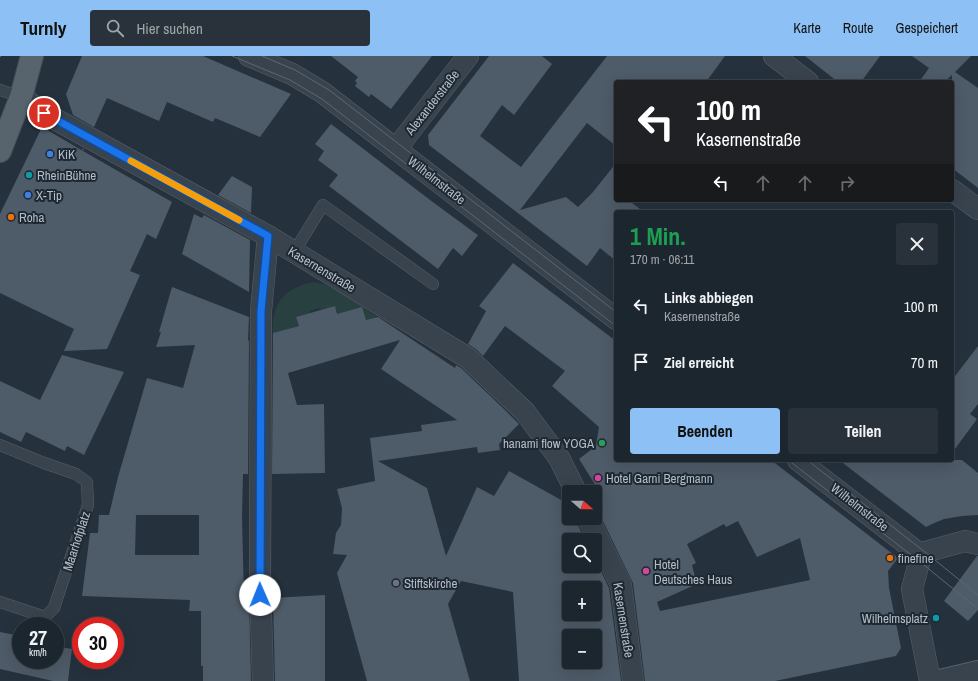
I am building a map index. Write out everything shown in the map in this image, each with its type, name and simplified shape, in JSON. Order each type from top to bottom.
[{"type":"main road","points":[[0,151],[21,97],[32,56]]},
{"type":"street","name":"Wilhelmstraße","points":[[249,56],[292,74],[322,92],[614,317]]},
{"type":"street","name":"Alexanderstraße","points":[[396,149],[468,56]]},
{"type":"street","points":[[774,56],[805,80]]},
{"type":"street","name":"Kasernenstraße","points":[[21,97],[44,113],[268,236],[468,358],[525,412],[559,458],[572,485]]},
{"type":"street","points":[[954,191],[978,209]]},
{"type":"street","points":[[263,681],[260,581],[261,311],[268,236]]},
{"type":"street","name":"Wilhelmstraße","points":[[801,462],[921,554]]},
{"type":"street","name":"Kasernenstraße","points":[[592,525],[622,584],[633,681]]},
{"type":"street","points":[[930,681],[912,589],[921,554],[965,541],[978,544]]},
{"type":"street","points":[[940,681],[978,672]]},
{"type":"lane","name":"Kasernenstraße","points":[[0,90],[21,97]]},
{"type":"lane","points":[[294,252],[323,205],[433,284]]},
{"type":"lane","name":"Maarhofplatz","points":[[0,445],[76,474],[87,482],[88,505],[54,608],[45,618],[0,602]]},
{"type":"green space","points":[[313,282],[328,286],[378,317],[366,320],[337,314],[335,306],[322,310],[319,308],[310,311],[309,314],[296,317],[299,326],[274,333],[277,345],[273,345],[273,322],[278,304],[290,291]]},
{"type":"building","points":[[82,56],[203,56],[291,94],[260,137],[215,118],[213,122],[167,102],[159,121],[107,98],[94,127],[73,115],[66,94]]},
{"type":"building","points":[[331,56],[432,56],[391,109],[371,94],[369,97],[355,86],[357,83],[355,81],[358,77]]},
{"type":"building","points":[[489,56],[542,56],[552,64],[514,115],[502,105],[480,136],[521,167],[607,56],[725,56],[707,80],[614,80],[614,144],[587,123],[520,210],[566,197],[578,207],[593,192],[614,166],[614,202],[631,202],[641,210],[614,210],[614,259],[600,248],[587,266],[429,145],[428,135]]},
{"type":"building","points":[[805,56],[880,56],[862,80],[835,80]]},
{"type":"building","points":[[912,56],[971,56],[955,72],[978,88],[978,188],[954,170],[954,80],[952,80],[952,75],[946,80],[920,80],[929,68]]},
{"type":"building","points":[[331,124],[478,235],[462,256],[453,248],[438,269],[329,186],[338,175],[318,160],[324,151],[315,144]]},
{"type":"building","points":[[42,127],[172,202],[156,239],[147,234],[130,271],[140,275],[107,349],[64,351],[74,329],[0,293],[0,214]]},
{"type":"building","points":[[232,176],[252,187],[251,213],[218,195]]},
{"type":"building","points":[[194,214],[202,218],[204,215],[250,240],[249,292],[182,254]]},
{"type":"building","points":[[513,263],[614,339],[614,462],[774,462],[898,558],[888,571],[889,588],[901,648],[896,656],[775,681],[645,681],[633,583],[602,519],[602,485],[595,485],[579,459],[596,446],[599,427],[552,386],[565,371],[505,326],[483,356],[468,344],[486,311],[479,306]],"holes":[[[738,521],[757,557],[800,538],[810,580],[660,611],[657,602],[697,584],[692,565],[696,563],[687,544],[724,524],[726,527]]]},
{"type":"building","points":[[172,287],[249,317],[248,474],[243,474],[242,517],[244,599],[249,599],[251,681],[203,681],[203,666],[201,666],[201,611],[189,611],[190,600],[82,596],[90,533],[98,533],[99,515],[109,515],[118,477],[147,378],[183,388],[195,345],[156,347],[161,332],[159,332]],"holes":[[[136,515],[199,515],[199,555],[135,555]]]},
{"type":"building","points":[[335,306],[337,314],[362,307],[366,320],[378,317],[455,368],[456,365],[461,368],[519,424],[499,444],[500,450],[478,453],[477,447],[378,461],[427,488],[446,556],[477,487],[494,496],[509,471],[562,500],[562,525],[578,525],[582,533],[562,533],[562,573],[602,573],[609,588],[621,681],[519,681],[513,592],[461,581],[448,604],[470,681],[367,681],[337,573],[347,555],[333,554],[336,533],[341,525],[342,508],[337,489],[375,481],[370,438],[422,431],[421,425],[457,420],[381,369],[400,340],[288,373],[297,405],[324,404],[325,473],[272,474],[273,333],[299,326],[296,317]]},
{"type":"building","points":[[978,346],[978,404],[970,414],[977,419],[954,450],[954,377]]},
{"type":"building","points":[[62,355],[124,372],[84,455],[67,446],[65,451],[26,432],[21,442],[0,432],[0,381],[40,400]]},
{"type":"building","points":[[954,460],[962,460],[978,473],[978,515],[944,519],[926,527],[842,462],[954,462]]},
{"type":"building","points":[[977,556],[978,610],[968,621],[944,601]]},
{"type":"building","points":[[325,595],[325,681],[275,681],[273,598]]},
{"type":"building","points":[[0,632],[12,634],[12,669],[64,669],[64,648],[72,649],[68,681],[53,681],[0,669]]},
{"type":"tram line","points":[[232,56],[290,80],[322,99],[614,324]]},
{"type":"tram line","points":[[262,56],[295,70],[329,90],[614,310]]},
{"type":"tram line","points":[[791,462],[919,561],[978,609]]},
{"type":"tram line","points":[[810,462],[978,595]]},
{"type":"slow traffic","points":[[131,161],[239,220]]},
{"type":"place","name":"KiK","points":[[50,154]]},
{"type":"place","name":"RheinBühne","points":[[29,175]]},
{"type":"place","name":"X-Tip","points":[[28,195]]},
{"type":"place","name":"Roha","points":[[11,217]]},
{"type":"place","name":"hanami flow YOGA","points":[[602,443]]},
{"type":"place","name":"Hotel Garni Bergmann","points":[[598,478]]},
{"type":"place","name":"finefine","points":[[890,558]]},
{"type":"place","name":"Hotel Deutsches Haus","points":[[646,571]]},
{"type":"place","name":"Stiftskirche","points":[[396,583]]},
{"type":"place","name":"Wilhelmsplatz","points":[[936,618]]},
{"type":"route","points":[[44,113],[268,236],[261,311],[260,595]]}]
